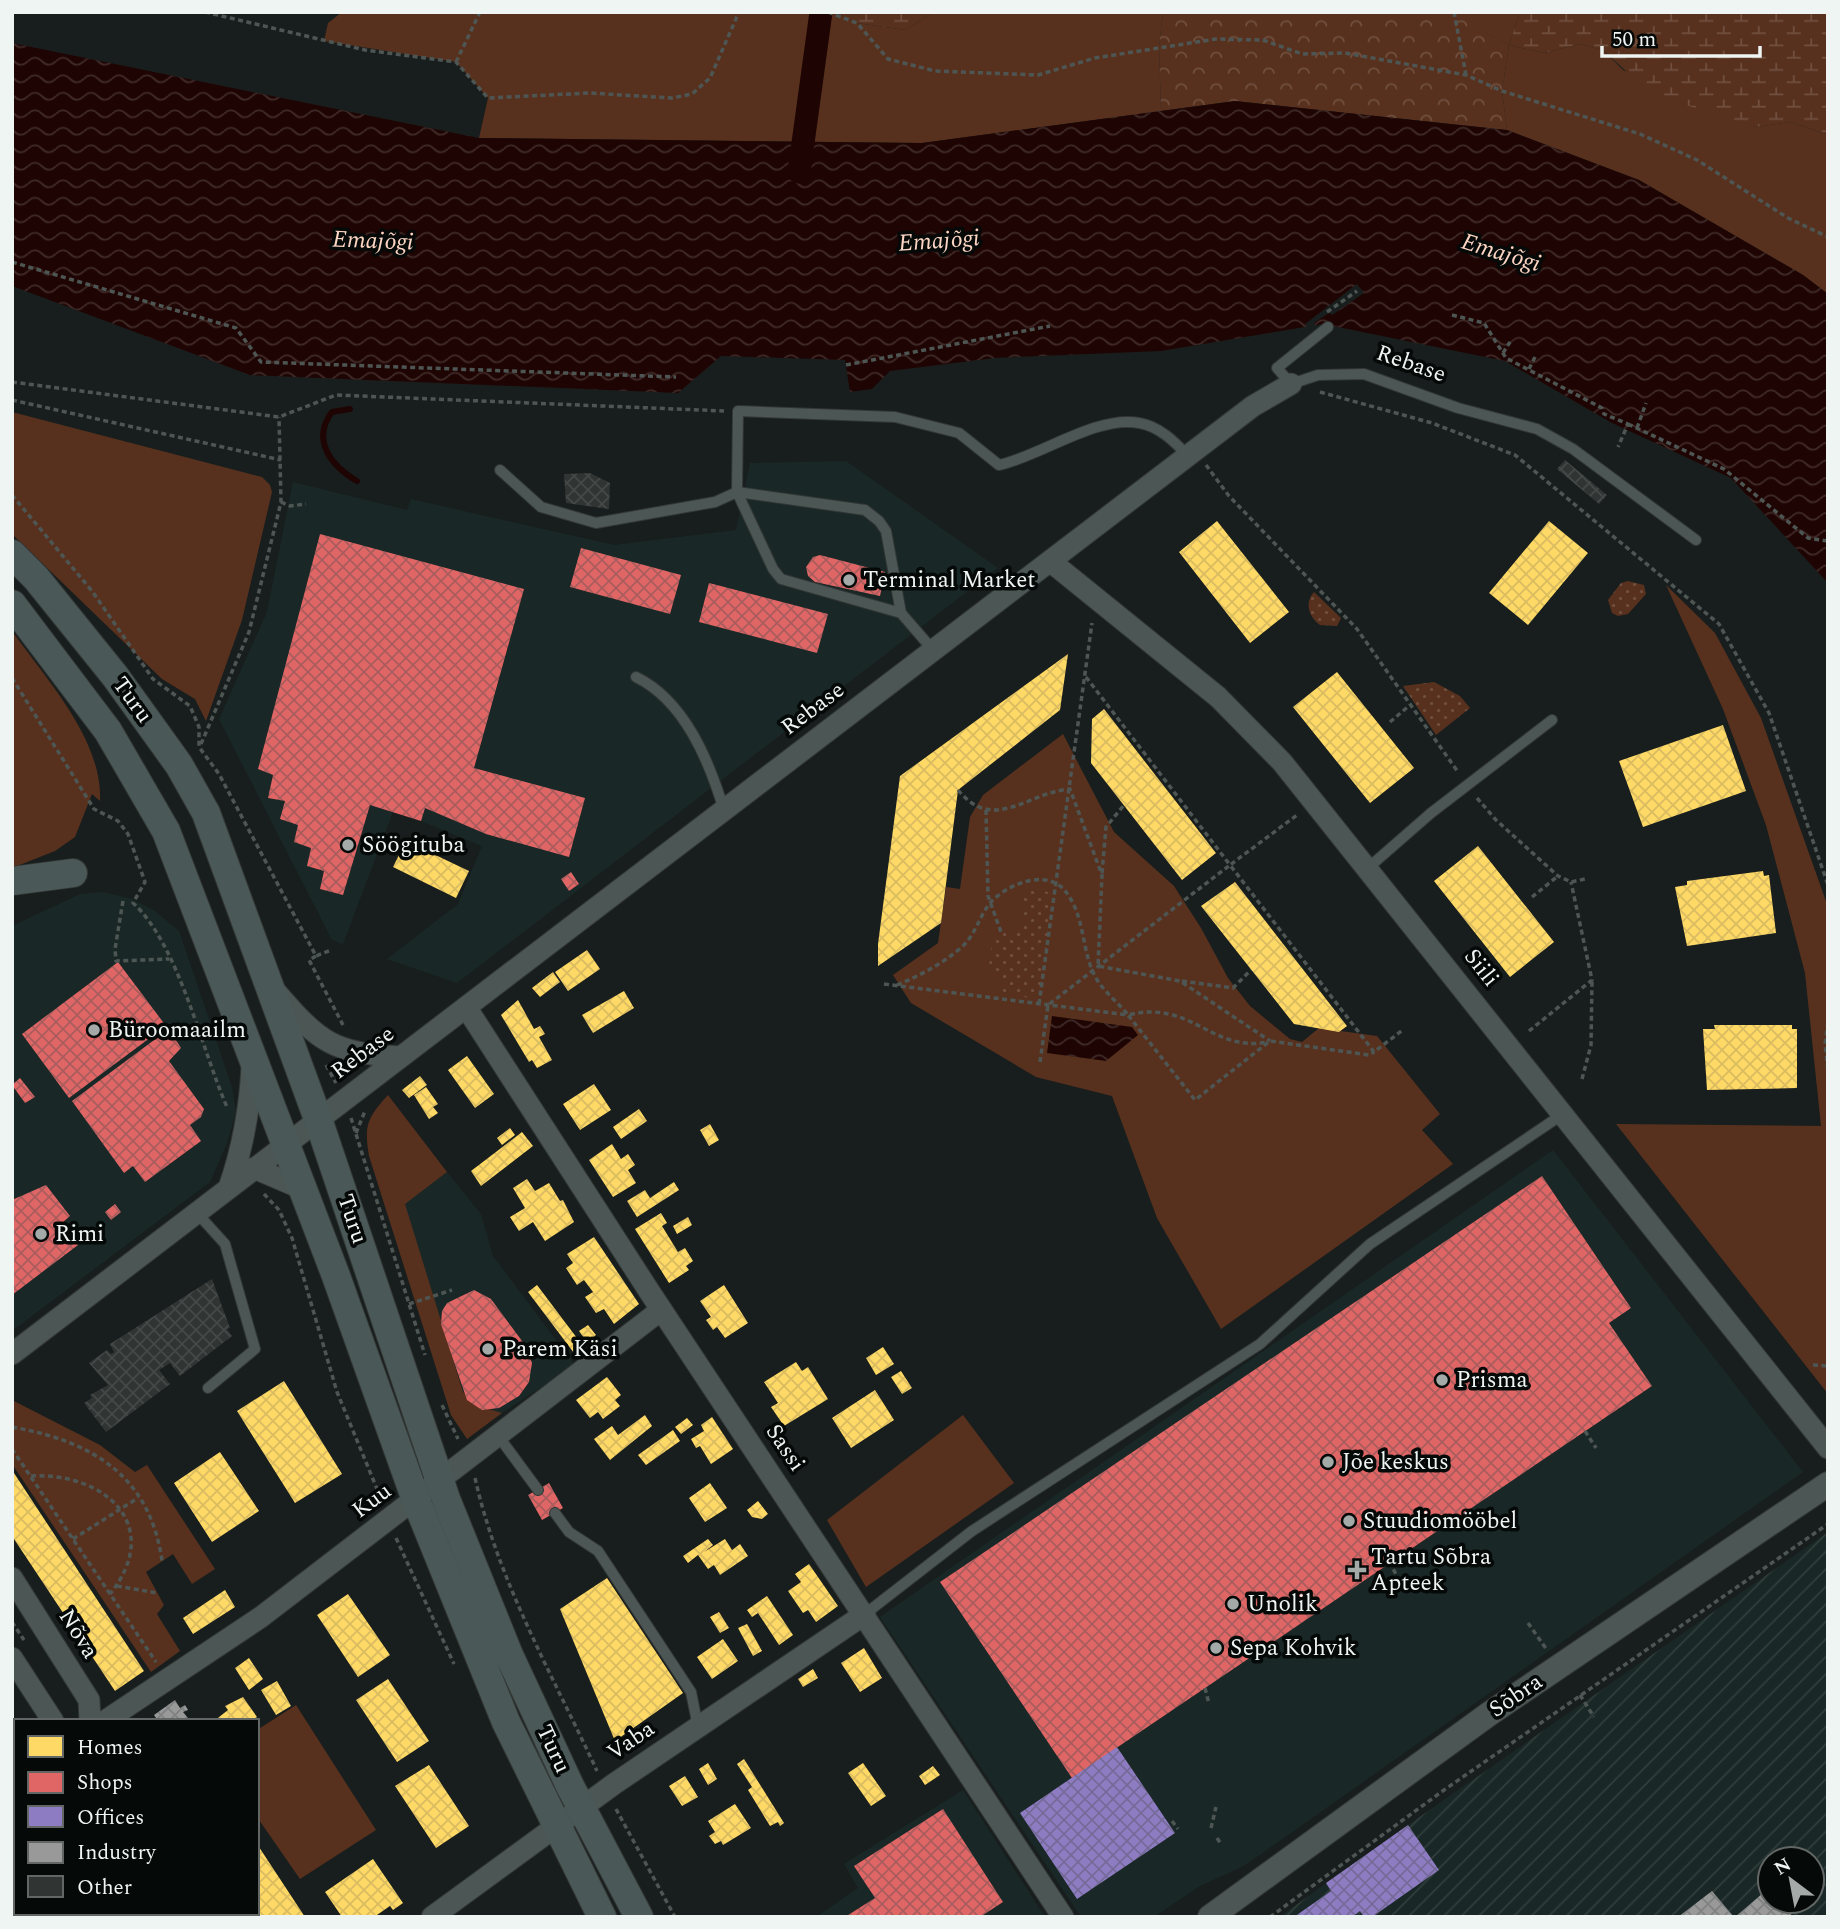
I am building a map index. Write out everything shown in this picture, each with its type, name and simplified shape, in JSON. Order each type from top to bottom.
[{"type":"main road","name":"Turu","points":[[12,554],[36,578],[115,676],[179,765],[206,813],[318,1119],[440,1482],[509,1655],[582,1811],[639,1917]]},
{"type":"main road","name":"Turu","points":[[12,604],[108,731],[161,822],[303,1189],[416,1500],[506,1722],[602,1917]]},
{"type":"main road","points":[[12,881],[74,873]]},
{"type":"street","name":"Rebase","points":[[12,1354],[1253,406],[1291,384]]},
{"type":"street","name":"Siili","points":[[1050,561],[1218,697],[1282,762],[1828,1448]]},
{"type":"street","points":[[267,981],[302,1023],[336,1048],[363,1055],[401,1057]]},
{"type":"street","name":"Sassi","points":[[466,1007],[661,1310],[865,1614],[1063,1917]]},
{"type":"street","points":[[229,1189],[243,1147],[250,1108],[253,1057]]},
{"type":"street","points":[[253,1169],[303,1189]]},
{"type":"street","name":"Kuu","points":[[108,1719],[261,1617],[499,1437],[661,1310]]},
{"type":"street","name":"Sõbra","points":[[1210,1917],[1489,1714],[1828,1484]]},
{"type":"street","name":"Nõva","points":[[12,1578],[89,1700],[90,1719]]},
{"type":"street","name":"Vaba","points":[[432,1917],[582,1811],[614,1784],[865,1614]]},
{"type":"street","points":[[12,1658],[52,1719]]},
{"type":"lane","points":[[1291,384],[1277,368],[1328,327]]},
{"type":"lane","name":"Rebase","points":[[1291,384],[1318,375],[1364,374],[1458,408],[1537,429],[1573,449],[1696,540]]},
{"type":"lane","points":[[901,613],[781,579],[773,569],[737,492],[738,411],[895,417],[959,432],[999,465],[1112,423],[1140,422],[1168,436],[1192,453]]},
{"type":"lane","points":[[500,470],[541,507],[596,523],[715,502],[737,492],[865,510],[879,521],[886,531],[901,613],[933,650]]},
{"type":"lane","points":[[636,677],[660,692],[679,714],[712,768],[724,810]]},
{"type":"lane","points":[[1368,868],[1467,785],[1552,720]]},
{"type":"lane","points":[[865,1614],[972,1531],[1260,1344],[1370,1244],[1563,1114]]},
{"type":"lane","points":[[197,1213],[225,1244],[256,1349],[208,1388]]},
{"type":"lane","points":[[499,1437],[538,1490]]},
{"type":"lane","points":[[555,1513],[569,1532],[598,1551],[691,1692],[698,1727]]},
{"type":"path","points":[[205,12],[365,50],[456,62],[488,98],[590,93],[672,98],[692,94],[710,78],[739,12]]},
{"type":"path","points":[[456,62],[480,12]]},
{"type":"path","points":[[828,12],[857,23],[888,59],[935,71],[1038,75],[1096,58],[1216,39],[1263,40],[1302,54],[1345,53],[1466,75],[1502,91],[1651,139],[1697,160],[1788,218],[1828,237]]},
{"type":"path","points":[[1454,12],[1466,75]]},
{"type":"path","points":[[12,262],[236,328],[261,362],[676,377]]},
{"type":"path","points":[[1452,315],[1484,323],[1503,353],[1602,408],[1604,414],[1724,468],[1808,538],[1828,541]]},
{"type":"path","points":[[846,365],[1050,326]]},
{"type":"path","points":[[1503,353],[1510,342]]},
{"type":"path","points":[[1529,369],[1536,355]]},
{"type":"path","points":[[12,382],[279,417],[336,395],[738,411]]},
{"type":"path","points":[[1291,384],[1432,423],[1515,455],[1719,624],[1769,713],[1828,885]]},
{"type":"path","points":[[12,400],[281,460]]},
{"type":"path","points":[[1637,428],[1646,403]]},
{"type":"path","points":[[200,747],[249,632],[281,502],[279,417]]},
{"type":"path","points":[[1618,447],[1628,424]]},
{"type":"path","points":[[1192,453],[1229,496],[1357,629],[1467,785],[1496,820],[1558,876],[1571,881],[1585,879]]},
{"type":"path","points":[[281,502],[290,506],[306,503]]},
{"type":"path","points":[[1039,1004],[1058,883],[1092,623]]},
{"type":"path","points":[[1085,676],[1374,1052]]},
{"type":"path","points":[[12,678],[94,809],[118,821],[128,834],[145,882],[133,903],[144,912],[170,959],[243,1147]]},
{"type":"path","points":[[1390,722],[1410,705]]},
{"type":"path","points":[[958,790],[967,801],[986,810],[1014,807],[1047,793],[1070,789]]},
{"type":"path","points":[[1070,789],[1102,875]]},
{"type":"path","points":[[1098,967],[1106,827],[1124,805]]},
{"type":"path","points":[[986,810],[986,864],[990,903],[1001,932]]},
{"type":"path","points":[[1040,1062],[1048,1005],[1297,816]]},
{"type":"path","points":[[1532,897],[1558,876]]},
{"type":"path","points":[[896,985],[945,961],[963,946],[974,935],[990,903],[1008,889],[1040,879],[1058,883],[1079,915],[1093,971],[1105,991],[1128,1014],[1195,1100],[1270,1041]]},
{"type":"path","points":[[1571,881],[1592,980],[1591,1045],[1582,1079]]},
{"type":"path","points":[[123,901],[115,948],[116,961],[170,959]]},
{"type":"path","points":[[1098,967],[1233,988],[1251,970]]},
{"type":"path","points":[[1529,1031],[1592,980]]},
{"type":"path","points":[[1180,981],[1270,1041]]},
{"type":"path","points":[[884,984],[1128,1014],[1161,1011],[1178,1014],[1236,1042],[1253,1045],[1270,1041],[1369,1055],[1404,1029]]},
{"type":"path","points":[[1828,1022],[1825,1044],[1828,1071]]},
{"type":"path","points":[[253,1169],[267,1200],[279,1210],[292,1238],[337,1392],[415,1585],[455,1665]]},
{"type":"path","points":[[409,1304],[452,1290]]},
{"type":"path","points":[[1813,1365],[1828,1366]]},
{"type":"path","points":[[12,1427],[37,1432],[93,1451],[111,1463],[153,1522],[162,1560]]},
{"type":"path","points":[[1585,1431],[1596,1448]]},
{"type":"path","points":[[12,1448],[167,1679]]},
{"type":"path","points":[[31,1476],[48,1475],[74,1480],[121,1508],[128,1520],[132,1549],[127,1569],[110,1594]]},
{"type":"path","points":[[73,1539],[138,1498]]},
{"type":"path","points":[[1270,1917],[1580,1695],[1828,1524]]},
{"type":"path","points":[[1389,1562],[1400,1581]]},
{"type":"path","points":[[117,1586],[157,1593]]},
{"type":"path","points":[[1528,1623],[1553,1658]]},
{"type":"path","points":[[1205,1688],[1209,1704]]},
{"type":"path","points":[[1580,1695],[1594,1717]]},
{"type":"path","points":[[1211,1828],[1216,1807]]},
{"type":"path","points":[[1172,1821],[1178,1829]]},
{"type":"path","points":[[1217,1838],[1221,1843]]},
{"type":"shaded area","points":[[846,461],[998,568],[457,983],[387,959],[458,904],[482,846],[421,821],[393,812],[343,944],[332,940],[219,719],[267,612],[293,482],[407,510],[411,499],[614,545],[736,530],[750,463]]},
{"type":"shaded area","points":[[103,892],[132,899],[155,911],[179,931],[232,1087],[236,1112],[227,1143],[210,1182],[12,1331],[12,926],[80,894]]},
{"type":"shaded area","points":[[1553,1150],[1803,1472],[1244,1866],[1200,1886],[1154,1917],[1081,1917],[880,1617]]},
{"type":"shaded area","points":[[447,1172],[481,1214],[493,1256],[575,1365],[502,1413],[479,1406],[463,1392],[404,1203]]},
{"type":"shaded area","points":[[1828,1532],[1828,1917],[1279,1917],[1408,1825]]},
{"type":"shaded area","points":[[963,1790],[1045,1917],[816,1917],[858,1888],[844,1864]]},
{"type":"green space","points":[[342,12],[834,12],[857,23],[906,30],[933,12],[1163,12],[1159,46],[1161,111],[922,143],[479,138],[488,98],[456,62],[324,41],[328,23]]},
{"type":"green space","points":[[834,12],[933,12],[906,30],[857,23]]},
{"type":"green space","points":[[1163,12],[1481,12],[1474,26],[1509,45],[1502,91],[1507,130],[1235,101],[1161,111],[1159,46]]},
{"type":"green space","points":[[1481,12],[1520,12],[1509,45],[1473,26]]},
{"type":"green space","points":[[1520,12],[1828,12],[1828,135],[1791,122],[1755,127],[1651,94],[1603,50],[1579,44],[1544,53],[1509,45]]},
{"type":"green space","points":[[1579,44],[1603,50],[1623,70],[1755,127],[1791,122],[1828,135],[1828,294],[1803,275],[1639,180],[1507,130],[1502,91],[1509,45],[1544,53]]},
{"type":"green space","points":[[12,412],[262,477],[270,485],[272,492],[242,620],[206,721],[195,699],[162,679],[12,534]]},
{"type":"green space","points":[[1628,581],[1644,585],[1646,594],[1628,614],[1618,616],[1612,613],[1608,600],[1621,583]]},
{"type":"green space","points":[[1666,585],[1715,633],[1761,718],[1828,907],[1828,1394],[1616,1124],[1821,1126],[1805,973],[1766,825],[1723,709]]},
{"type":"green space","points":[[1314,592],[1341,618],[1337,626],[1320,625],[1313,618],[1309,601]]},
{"type":"green space","points":[[12,631],[56,690],[82,733],[92,755],[100,801],[92,794],[75,837],[55,851],[12,868]]},
{"type":"green space","points":[[1434,682],[1460,696],[1470,708],[1436,735],[1403,686]]},
{"type":"green space","points":[[1063,734],[1114,832],[1174,886],[1228,978],[1250,1006],[1290,1039],[1302,1042],[1319,1028],[1377,1036],[1440,1114],[1422,1130],[1453,1164],[1221,1329],[1157,1218],[1112,1096],[1036,1077],[911,1003],[893,975],[938,943],[946,887],[960,889],[970,817],[983,795]]},
{"type":"green space","points":[[1024,888],[1054,893],[1040,991],[1031,998],[999,993],[1002,974],[988,972],[992,945],[998,933],[1014,932],[1020,926]]},
{"type":"green space","points":[[388,1095],[447,1172],[405,1204],[463,1392],[479,1406],[502,1413],[467,1439],[451,1415],[369,1156],[367,1130],[371,1116]]},
{"type":"green space","points":[[12,1400],[100,1445],[135,1472],[147,1465],[215,1569],[192,1584],[173,1554],[146,1572],[164,1605],[157,1614],[180,1651],[151,1672],[12,1464]]},
{"type":"green space","points":[[963,1415],[1014,1483],[866,1587],[827,1520]]},
{"type":"green space","points":[[296,1705],[376,1830],[300,1879],[259,1820],[259,1729]]},
{"type":"water","name":"Emajõgi","points":[[12,43],[479,138],[922,143],[1235,101],[1507,130],[1639,180],[1803,275],[1828,294],[1828,583],[1731,478],[1612,423],[1505,361],[1323,324],[1161,351],[995,358],[890,371],[872,389],[850,392],[845,360],[721,356],[678,393],[250,375],[12,286]]},
{"type":"water","points":[[1052,1016],[1132,1027],[1138,1035],[1106,1061],[1047,1053]]},
{"type":"pier","points":[[1357,284],[1364,293],[1332,315],[1329,313],[1314,323],[1316,328],[1309,329],[1305,324]]},
{"type":"building: Homes","points":[[1217,521],[1289,612],[1250,643],[1179,552]]},
{"type":"building: Homes","points":[[1549,521],[1588,553],[1528,625],[1489,593]]},
{"type":"building: Homes","points":[[1068,654],[1060,710],[958,790],[941,923],[878,966],[878,944],[900,776]]},
{"type":"building: Homes","points":[[1337,672],[1414,768],[1370,803],[1293,707]]},
{"type":"building: Homes","points":[[1104,709],[1216,853],[1182,880],[1091,763],[1092,719]]},
{"type":"building: Homes","points":[[1723,725],[1746,791],[1643,827],[1619,761]]},
{"type":"building: Homes","points":[[406,841],[469,871],[456,898],[393,867]]},
{"type":"building: Homes","points":[[1478,846],[1554,942],[1510,977],[1434,881]]},
{"type":"building: Homes","points":[[1763,871],[1764,876],[1769,875],[1776,933],[1687,946],[1675,887],[1687,885],[1687,881]]},
{"type":"building: Homes","points":[[1235,882],[1347,1026],[1339,1032],[1294,1024],[1201,906]]},
{"type":"building: Homes","points":[[587,950],[600,969],[568,991],[555,972]]},
{"type":"building: Homes","points":[[553,972],[560,982],[540,997],[532,988]]},
{"type":"building: Homes","points":[[624,991],[634,1008],[593,1033],[582,1015]]},
{"type":"building: Homes","points":[[518,1000],[534,1029],[540,1026],[545,1034],[539,1037],[552,1060],[537,1068],[532,1060],[529,1062],[501,1015]]},
{"type":"building: Homes","points":[[1714,1025],[1792,1025],[1792,1029],[1797,1029],[1797,1088],[1707,1090],[1703,1029],[1715,1029]]},
{"type":"building: Homes","points":[[467,1056],[494,1094],[475,1108],[448,1070]]},
{"type":"building: Homes","points":[[420,1076],[427,1085],[409,1098],[402,1090]]},
{"type":"building: Homes","points":[[594,1084],[611,1110],[580,1130],[563,1104]]},
{"type":"building: Homes","points":[[426,1087],[438,1104],[433,1107],[438,1113],[429,1119],[414,1095]]},
{"type":"building: Homes","points":[[639,1109],[647,1121],[621,1139],[613,1127]]},
{"type":"building: Homes","points":[[710,1124],[719,1140],[709,1146],[700,1130]]},
{"type":"building: Homes","points":[[510,1128],[515,1135],[502,1145],[497,1138]]},
{"type":"building: Homes","points":[[522,1132],[533,1146],[481,1186],[471,1171]]},
{"type":"building: Homes","points":[[612,1144],[621,1159],[628,1154],[635,1165],[628,1170],[636,1183],[613,1197],[589,1160]]},
{"type":"building: Homes","points":[[527,1179],[535,1191],[549,1183],[560,1201],[563,1200],[574,1222],[545,1241],[533,1222],[519,1231],[510,1217],[525,1208],[513,1188]]},
{"type":"building: Homes","points":[[674,1182],[679,1190],[637,1217],[627,1201],[645,1190],[650,1198]]},
{"type":"building: Homes","points":[[661,1213],[667,1223],[662,1226],[678,1252],[685,1248],[693,1261],[686,1266],[689,1270],[669,1283],[635,1229]]},
{"type":"building: Homes","points":[[688,1217],[692,1225],[677,1234],[673,1226]]},
{"type":"building: Homes","points":[[594,1237],[639,1304],[614,1324],[604,1309],[596,1313],[585,1297],[593,1292],[584,1280],[577,1285],[566,1268],[573,1263],[567,1254]]},
{"type":"building: Homes","points":[[537,1285],[583,1346],[574,1353],[528,1292]]},
{"type":"building: Homes","points":[[724,1285],[748,1323],[725,1338],[717,1327],[713,1330],[706,1320],[711,1317],[700,1301]]},
{"type":"building: Homes","points":[[588,1325],[596,1335],[587,1342],[579,1331]]},
{"type":"building: Homes","points":[[883,1347],[894,1364],[876,1375],[866,1358]]},
{"type":"building: Homes","points":[[796,1362],[802,1371],[808,1367],[828,1399],[784,1426],[771,1407],[778,1403],[764,1382]]},
{"type":"building: Homes","points":[[901,1371],[912,1388],[902,1394],[891,1377]]},
{"type":"building: Homes","points":[[607,1377],[621,1395],[615,1400],[620,1406],[603,1419],[598,1412],[590,1418],[576,1400]]},
{"type":"building: Homes","points":[[284,1381],[342,1474],[295,1503],[237,1411]]},
{"type":"building: Homes","points":[[875,1390],[894,1420],[851,1448],[832,1418]]},
{"type":"building: Homes","points":[[645,1415],[652,1426],[610,1460],[594,1439],[612,1426],[618,1435]]},
{"type":"building: Homes","points":[[712,1417],[733,1449],[711,1464],[700,1446],[696,1448],[691,1439],[704,1431],[701,1425]]},
{"type":"building: Homes","points":[[687,1418],[693,1425],[681,1434],[675,1427]]},
{"type":"building: Homes","points":[[673,1430],[680,1441],[646,1465],[638,1455]]},
{"type":"building: Homes","points":[[220,1452],[259,1511],[212,1542],[174,1483]]},
{"type":"building: Homes","points":[[12,1470],[144,1671],[115,1691],[12,1536]]},
{"type":"building: Homes","points":[[710,1483],[727,1508],[705,1522],[689,1498]]},
{"type":"building: Homes","points":[[758,1501],[768,1514],[762,1519],[752,1517],[747,1510]]},
{"type":"building: Homes","points":[[708,1539],[713,1545],[704,1552],[725,1539],[732,1550],[740,1544],[748,1556],[720,1575],[714,1565],[708,1569],[698,1555],[688,1563],[683,1556]]},
{"type":"building: Homes","points":[[809,1564],[838,1606],[816,1622],[808,1610],[803,1613],[788,1591],[801,1582],[795,1574]]},
{"type":"building: Homes","points":[[607,1578],[683,1693],[615,1741],[560,1609]]},
{"type":"building: Homes","points":[[225,1590],[235,1607],[193,1634],[183,1618]]},
{"type":"building: Homes","points":[[348,1594],[390,1655],[358,1677],[317,1615]]},
{"type":"building: Homes","points":[[767,1596],[793,1635],[779,1645],[758,1613],[752,1617],[747,1610]]},
{"type":"building: Homes","points":[[719,1612],[729,1628],[720,1633],[710,1617]]},
{"type":"building: Homes","points":[[747,1624],[762,1651],[753,1656],[738,1628]]},
{"type":"building: Homes","points":[[723,1639],[738,1661],[712,1679],[697,1657]]},
{"type":"building: Homes","points":[[864,1648],[882,1678],[860,1692],[841,1663]]},
{"type":"building: Homes","points":[[249,1658],[263,1679],[249,1690],[235,1668]]},
{"type":"building: Homes","points":[[813,1669],[818,1678],[803,1687],[798,1679]]},
{"type":"building: Homes","points":[[388,1679],[429,1741],[397,1762],[356,1700]]},
{"type":"building: Homes","points":[[277,1681],[291,1706],[276,1715],[261,1690]]},
{"type":"building: Homes","points":[[243,1697],[257,1717],[217,1719],[228,1710],[225,1706]]},
{"type":"building: Homes","points":[[744,1759],[784,1823],[780,1826],[778,1822],[770,1826],[748,1790],[752,1787],[737,1764]]},
{"type":"building: Homes","points":[[708,1763],[717,1779],[708,1785],[699,1769]]},
{"type":"building: Homes","points":[[863,1763],[886,1796],[871,1806],[848,1773]]},
{"type":"building: Homes","points":[[429,1765],[469,1826],[436,1848],[395,1786]]},
{"type":"building: Homes","points":[[933,1766],[940,1775],[925,1785],[919,1776]]},
{"type":"building: Homes","points":[[685,1776],[698,1797],[682,1806],[669,1786]]},
{"type":"building: Homes","points":[[735,1804],[751,1828],[723,1845],[721,1841],[715,1844],[709,1836],[715,1832],[708,1821]]},
{"type":"building: Homes","points":[[14,1847],[12,1890],[12,1848]]},
{"type":"building: Homes","points":[[259,1847],[305,1917],[259,1915]]},
{"type":"building: Homes","points":[[373,1859],[403,1903],[393,1910],[390,1906],[374,1917],[342,1917],[325,1892]]},
{"type":"building: Homes","points":[[97,1915],[141,1917],[98,1917]]},
{"type":"building: Shops","points":[[320,534],[524,589],[474,768],[585,798],[569,857],[486,834],[425,808],[421,821],[370,805],[343,895],[320,889],[324,871],[307,866],[311,848],[294,842],[298,825],[280,819],[285,801],[268,798],[273,775],[258,769]]},
{"type":"building: Shops","points":[[581,548],[681,575],[670,614],[570,587]]},
{"type":"building: Shops","points":[[820,555],[885,572],[880,596],[815,582],[808,576],[806,567],[813,557]]},
{"type":"building: Shops","points":[[709,583],[828,614],[817,653],[699,622]]},
{"type":"building: Shops","points":[[571,872],[579,884],[569,891],[561,879]]},
{"type":"building: Shops","name":"Büroomaailm","points":[[118,962],[166,1026],[69,1098],[22,1034]]},
{"type":"building: Shops","points":[[169,1029],[181,1048],[169,1061],[204,1109],[201,1117],[190,1125],[201,1141],[145,1182],[133,1166],[124,1173],[72,1101]]},
{"type":"building: Shops","points":[[20,1078],[35,1097],[25,1103],[12,1085]]},
{"type":"building: Shops","name":"Jõe keskus","points":[[1542,1176],[1631,1308],[1609,1323],[1652,1386],[1072,1778],[940,1582]]},
{"type":"building: Shops","name":"Rimi","points":[[46,1185],[70,1216],[62,1223],[78,1245],[12,1295],[12,1200]]},
{"type":"building: Shops","points":[[115,1204],[121,1212],[111,1220],[105,1212]]},
{"type":"building: Shops","name":"Parem Käsi","points":[[474,1290],[491,1299],[525,1345],[532,1363],[529,1382],[519,1396],[499,1408],[482,1410],[467,1400],[441,1324],[442,1311],[447,1303]]},
{"type":"building: Shops","points":[[549,1483],[563,1508],[542,1520],[528,1495]]},
{"type":"building: Shops","points":[[943,1809],[1003,1902],[980,1917],[845,1917],[875,1898],[854,1866]]},
{"type":"building: Offices","points":[[1117,1747],[1175,1833],[1077,1899],[1020,1813]]},
{"type":"building: Offices","points":[[1408,1825],[1439,1870],[1372,1917],[1364,1917],[1360,1911],[1352,1917],[1294,1917],[1331,1891],[1326,1883]]},
{"type":"building: Industry","points":[[175,1700],[180,1708],[185,1705],[188,1710],[183,1712],[188,1718],[157,1719],[154,1715]]},
{"type":"building: Industry","points":[[1712,1891],[1734,1917],[1678,1917]]},
{"type":"building: Industry","points":[[1756,1899],[1756,1915],[1790,1915],[1788,1917],[1735,1917]]},
{"type":"building: Other","points":[[1565,460],[1607,495],[1599,504],[1557,469]]},
{"type":"building: Other","points":[[590,473],[610,483],[609,509],[566,503],[564,474]]},
{"type":"building: Other","points":[[212,1279],[230,1328],[227,1329],[232,1336],[180,1376],[170,1363],[159,1370],[170,1384],[106,1432],[84,1403],[92,1398],[90,1395],[108,1385],[89,1363],[107,1350],[111,1354],[114,1352],[110,1344]]},
{"type":"waterway","points":[[799,172],[821,12]]},
{"type":"waterway","points":[[350,409],[332,412],[323,432],[324,442],[332,460],[357,481]]},
{"type":"place","name":"Terminal Market","points":[[849,580]]},
{"type":"place","name":"Söögituba","points":[[348,845]]},
{"type":"place","name":"Büroomaailm","points":[[94,1030]]},
{"type":"place","name":"Rimi","points":[[41,1234]]},
{"type":"place","name":"Parem Käsi","points":[[488,1349]]},
{"type":"place","name":"Prisma","points":[[1442,1380]]},
{"type":"place","name":"Jõe keskus","points":[[1328,1462]]},
{"type":"place","name":"Stuudiomööbel","points":[[1349,1521]]},
{"type":"place","name":"Tartu Sõbra Apteek","points":[[1357,1570]]},
{"type":"place","name":"Unolik","points":[[1233,1604]]},
{"type":"place","name":"Sepa Kohvik","points":[[1216,1648]]}]
